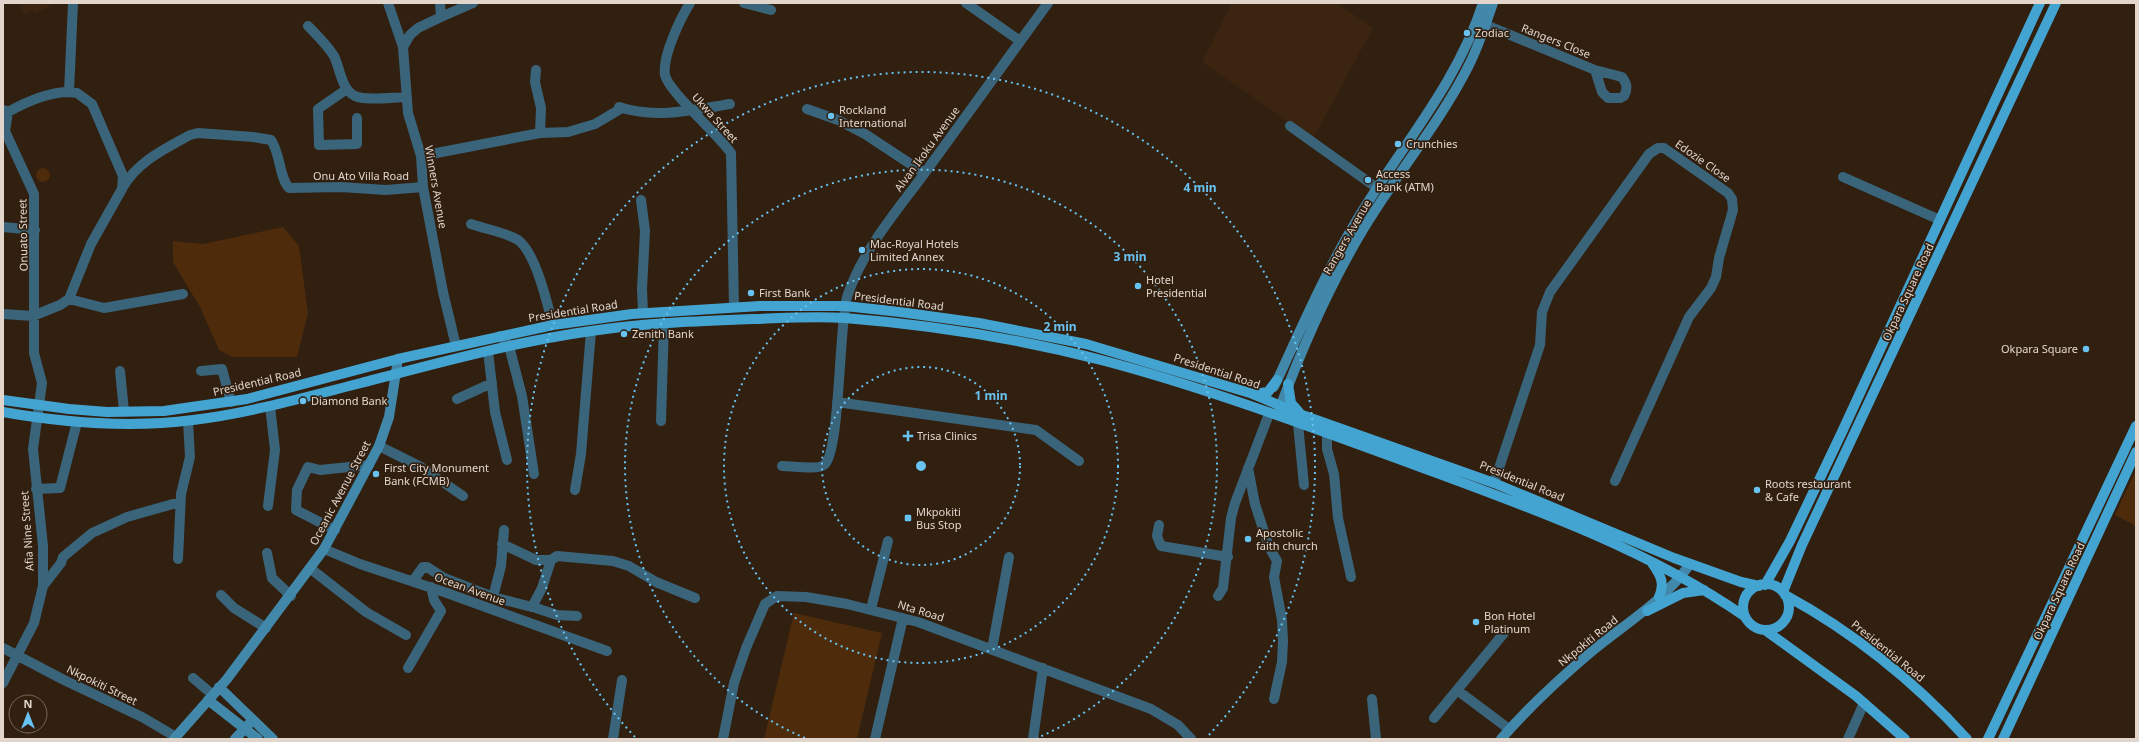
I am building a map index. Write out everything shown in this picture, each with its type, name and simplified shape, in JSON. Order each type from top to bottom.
[{"type":"main road","name":"Rangers Avenue","points":[[1270,414],[1269,400],[1337,253],[1377,188],[1435,102],[1454,70],[1483,3]]},
{"type":"main road","name":"Rangers Avenue","points":[[1270,414],[1281,406],[1288,384],[1349,253],[1364,227],[1449,100],[1469,65],[1486,25],[1493,3]]},
{"type":"main road","name":"Okpara Square Road","points":[[1762,585],[1790,541],[2040,3]]},
{"type":"main road","name":"Okpara Square Road","points":[[1784,593],[1802,546],[2056,3]]},
{"type":"main road","points":[[1940,220],[1954,222]]},
{"type":"main road","name":"Presidential Road","points":[[3,400],[40,406],[124,412],[164,411],[231,402],[398,359],[571,322],[643,313],[734,307],[845,306],[979,323],[1086,344],[1250,393],[1305,416],[1494,483],[1690,564],[1741,582],[1762,585]]},
{"type":"main road","name":"Presidential Road","points":[[3,412],[77,422],[188,421],[270,406],[488,351],[591,331],[664,323],[718,320],[842,318],[944,330],[1042,346],[1106,362],[1270,414],[1406,462],[1567,524],[1681,577],[1744,616]]},
{"type":"main road","name":"Oceanic Avenue Street","points":[[175,738],[213,694],[266,628],[291,596],[324,549],[379,446],[389,417],[398,359]]},
{"type":"main road","points":[[1250,393],[1268,392],[1278,380]]},
{"type":"main road","points":[[1288,384],[1293,407],[1305,416]]},
{"type":"main road","points":[[1988,739],[2135,430]]},
{"type":"main road","name":"Okpara Square Road","points":[[2003,739],[2136,452]]},
{"type":"main road","points":[[1652,563],[1662,580],[1662,590],[1659,597]]},
{"type":"main road","name":"Nkpokiti Road","points":[[1501,739],[1509,729],[1586,656],[1647,611],[1659,597],[1681,577],[1690,564]]},
{"type":"main road","points":[[1765,630],[1777,627],[1786,618],[1788,606],[1784,593],[1775,586],[1762,585],[1752,589],[1744,601],[1744,616],[1752,626],[1765,630],[1864,704],[1905,739]]},
{"type":"main road","points":[[1647,611],[1683,593],[1704,590]]},
{"type":"main road","name":"Presidential Road","points":[[1784,593],[1835,624],[1878,656],[1942,712],[1967,739]]},
{"type":"main road","points":[[213,694],[254,719],[273,739]]},
{"type":"main road","points":[[213,694],[244,728],[258,739]]},
{"type":"main road","points":[[235,739],[254,719]]},
{"type":"street","points":[[69,92],[73,3]]},
{"type":"street","name":"Winners Avenue","points":[[388,3],[403,47],[408,113],[421,156],[423,188],[443,292],[456,346]]},
{"type":"street","points":[[440,3],[441,17]]},
{"type":"street","points":[[403,47],[410,35],[418,28],[473,3]]},
{"type":"street","name":"Ukwa Street","points":[[690,3],[676,29],[665,68],[665,77],[671,88],[693,110],[731,153],[734,307]]},
{"type":"street","points":[[744,3],[771,10]]},
{"type":"street","points":[[966,3],[1020,41]]},
{"type":"street","name":"Alvan Ikoku Avenue","points":[[782,466],[819,467],[826,465],[831,452],[837,402],[842,318],[854,281],[869,252],[924,173],[1048,3]]},
{"type":"street","name":"Rangers Close","points":[[1486,25],[1595,70]]},
{"type":"street","points":[[308,26],[322,40],[334,56],[347,89],[356,96],[360,98],[407,97]]},
{"type":"street","points":[[536,70],[535,82],[541,108],[540,132]]},
{"type":"street","points":[[347,89],[318,110],[319,145],[357,144],[357,118]]},
{"type":"street","points":[[3,314],[33,316],[60,305],[69,299],[91,244],[122,189],[123,176],[92,104],[77,93],[60,92],[35,99],[6,111]]},
{"type":"street","points":[[421,156],[540,132],[568,132],[595,124],[621,108],[652,113],[693,110],[730,104]]},
{"type":"street","points":[[807,108],[838,120],[865,134],[924,173]]},
{"type":"street","name":"Onuato Street","points":[[6,111],[5,131],[34,194],[34,353],[42,383],[40,406],[37,417]]},
{"type":"street","points":[[1290,126],[1377,188]]},
{"type":"street","name":"Onu Ato Villa Road","points":[[122,189],[129,176],[144,161],[190,135],[198,133],[253,137],[271,140],[279,156],[285,184],[289,188],[341,187],[386,190],[423,188]]},
{"type":"street","name":"Edozie Close","points":[[1494,483],[1540,346],[1542,312],[1550,292],[1649,154],[1658,148],[1664,148],[1728,193],[1732,199],[1733,210],[1719,258],[1716,277],[1711,288],[1689,317],[1615,481]]},
{"type":"street","points":[[1843,177],[1940,220]]},
{"type":"street","points":[[641,200],[645,231],[642,290],[643,313]]},
{"type":"street","points":[[471,224],[518,240],[528,251],[535,267],[553,325]]},
{"type":"street","points":[[3,227],[35,230]]},
{"type":"street","points":[[69,299],[104,308],[183,294]]},
{"type":"street","points":[[717,308],[718,320]]},
{"type":"street","points":[[571,322],[572,334]]},
{"type":"street","points":[[661,421],[664,323]]},
{"type":"street","points":[[575,490],[581,454],[591,331]]},
{"type":"street","points":[[500,336],[510,346],[522,396],[534,474]]},
{"type":"street","points":[[488,351],[495,412],[507,460]]},
{"type":"street","points":[[201,371],[222,369],[231,402]]},
{"type":"street","points":[[120,371],[124,412]]},
{"type":"street","points":[[457,399],[492,383]]},
{"type":"street","points":[[837,402],[1036,430],[1079,462]]},
{"type":"street","points":[[268,506],[275,450],[270,406]]},
{"type":"street","points":[[164,411],[165,422]]},
{"type":"street","points":[[1221,592],[1228,557],[1231,518],[1248,468],[1260,442],[1270,414]]},
{"type":"street","name":"Afia Nine Street","points":[[3,683],[34,623],[43,586],[42,546],[33,449],[37,417]]},
{"type":"street","points":[[178,559],[180,502],[190,457],[188,421]]},
{"type":"street","points":[[36,489],[60,488],[77,422]]},
{"type":"street","points":[[1298,424],[1304,486]]},
{"type":"street","points":[[1327,433],[1327,449],[1334,474],[1338,518],[1351,577]]},
{"type":"street","points":[[379,446],[421,467],[463,496]]},
{"type":"street","points":[[1406,462],[1411,453]]},
{"type":"street","points":[[335,530],[296,510],[297,490],[308,467],[320,470],[369,465]]},
{"type":"street","points":[[1248,468],[1255,504],[1269,547],[1277,561],[1274,577],[1282,620],[1283,641],[1282,662],[1274,699]]},
{"type":"street","points":[[43,586],[61,563],[63,557],[92,533],[127,517],[180,502]]},
{"type":"street","points":[[1159,525],[1157,536],[1161,546],[1228,557]]},
{"type":"street","points":[[493,597],[500,571],[504,530]]},
{"type":"street","points":[[871,609],[888,541]]},
{"type":"street","points":[[502,544],[536,560],[551,560],[557,556],[613,561],[629,566],[656,582],[696,598]]},
{"type":"street","name":"Ocean Avenue","points":[[324,549],[360,564],[431,587],[607,651]]},
{"type":"street","points":[[267,553],[272,578],[291,596]]},
{"type":"street","points":[[992,649],[1009,557]]},
{"type":"street","points":[[532,606],[542,588],[551,560]]},
{"type":"street","points":[[413,581],[423,567],[427,567],[444,578],[493,597],[532,606],[556,615],[577,616]]},
{"type":"street","points":[[310,569],[366,612],[406,635]]},
{"type":"street","points":[[408,668],[441,611],[434,600],[431,587]]},
{"type":"street","points":[[221,595],[234,608],[266,628]]},
{"type":"street","name":"Nta Road","points":[[723,739],[734,683],[765,604],[770,599],[777,596],[806,597],[871,609],[945,631],[1151,709],[1178,725],[1191,739]]},
{"type":"street","points":[[875,739],[903,618]]},
{"type":"street","points":[[1434,718],[1504,633]]},
{"type":"street","name":"Nkpokiti Street","points":[[3,648],[64,680],[142,717],[175,738]]},
{"type":"street","points":[[1033,739],[1043,668]]},
{"type":"street","points":[[193,678],[213,694]]},
{"type":"street","points":[[613,739],[622,680]]},
{"type":"street","points":[[1457,690],[1509,729]]},
{"type":"street","points":[[1372,699],[1376,739]]},
{"type":"street","points":[[1848,739],[1864,704]]},
{"type":"shaded area","points":[[19,3],[50,3],[51,6],[34,13],[32,10],[24,14]]},
{"type":"shaded area","points":[[1232,3],[1337,3],[1373,28],[1313,139],[1202,62]]},
{"type":"shaded area","points":[[40,168],[46,168],[50,172],[50,178],[46,182],[40,182],[36,178],[36,172]]},
{"type":"shaded area","points":[[283,227],[299,246],[308,313],[297,357],[232,357],[219,350],[201,309],[173,262],[173,241],[203,244]]},
{"type":"shaded area","points":[[2136,470],[2136,526],[2115,515]]},
{"type":"shaded area","points":[[794,613],[882,633],[857,739],[764,739]]},
{"type":"place","name":"Zodiac","points":[[1467,33]]},
{"type":"place","name":"Rockland International","points":[[831,116]]},
{"type":"place","name":"Crunchies","points":[[1398,144]]},
{"type":"place","name":"Access Bank (ATM)","points":[[1368,180]]},
{"type":"place","name":"Mac-Royal Hotels Limited Annex","points":[[862,250]]},
{"type":"place","name":"Hotel Presidential","points":[[1138,286]]},
{"type":"place","name":"First Bank","points":[[751,293]]},
{"type":"place","name":"Zenith Bank","points":[[624,334]]},
{"type":"place","name":"Okpara Square","points":[[2086,349]]},
{"type":"place","name":"Diamond Bank","points":[[303,401]]},
{"type":"place","name":"Trisa Clinics","points":[[908,436]]},
{"type":"place","name":"First City Monument Bank (FCMB)","points":[[376,474]]},
{"type":"place","name":"Roots restaurant & Cafe","points":[[1757,490]]},
{"type":"place","name":"Mkpokiti Bus Stop","points":[[908,518]]},
{"type":"place","name":"Apostolic faith church","points":[[1248,539]]},
{"type":"place","name":"Bon Hotel Platinum","points":[[1476,622]]}]
